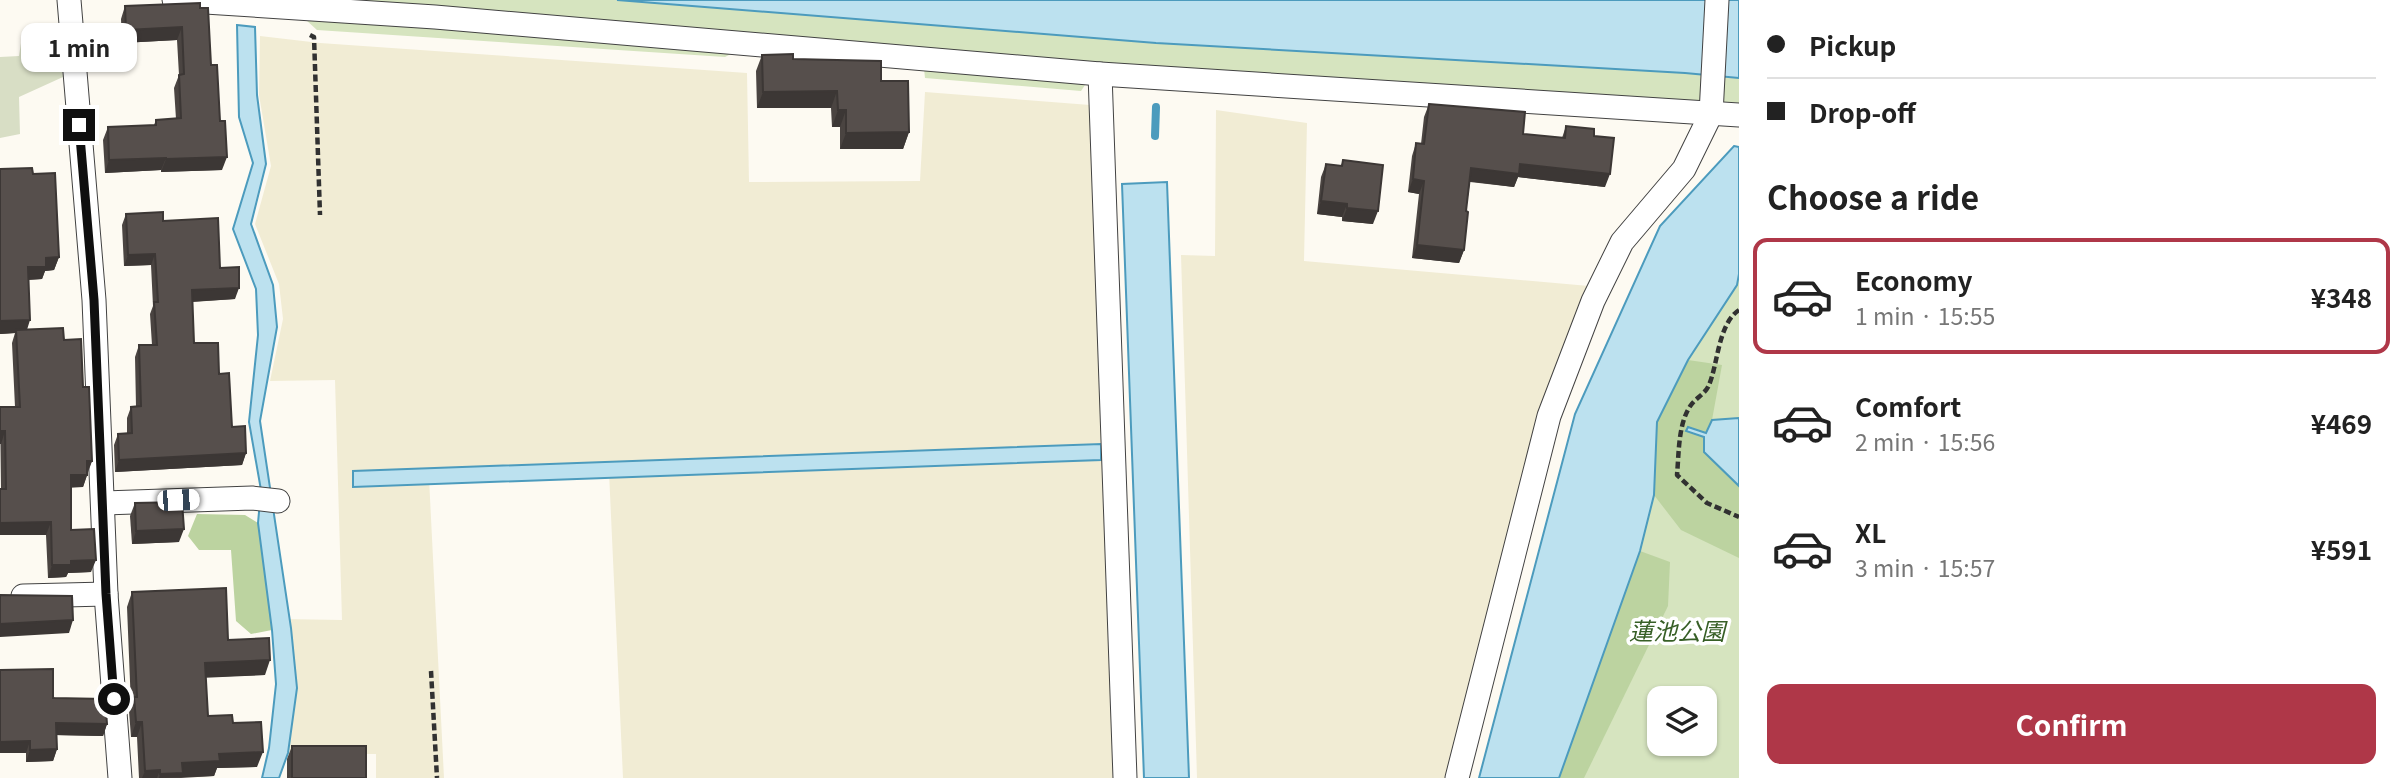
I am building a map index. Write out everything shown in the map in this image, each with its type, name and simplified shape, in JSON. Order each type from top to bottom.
[{"type":"street","points":[[69,0],[94,300],[106,594],[120,778]]},
{"type":"street","points":[[174,0],[449,18],[1100,74],[1712,106],[1739,115]]},
{"type":"street","points":[[1457,778],[1549,416],[1593,301],[1622,242],[1685,169],[1712,106],[1717,0]]},
{"type":"street","points":[[1100,74],[1125,778]]},
{"type":"street","points":[[104,503],[252,498],[278,501]]},
{"type":"street","points":[[23,597],[106,594]]},
{"type":"path","points":[[304,32],[314,37],[320,215]]},
{"type":"path","points":[[1739,310],[1733,314],[1721,340],[1709,387],[1689,407],[1680,437],[1677,474],[1707,503],[1739,517]]},
{"type":"path","points":[[431,671],[437,778]]},
{"type":"shaded area","points":[[260,36],[320,43],[747,73],[749,182],[920,181],[925,92],[1090,105],[1118,778],[623,778],[609,472],[429,478],[444,778],[376,778],[376,754],[275,754],[282,619],[342,620],[335,380],[270,381],[283,319],[279,284],[255,224],[271,166],[259,95]]},
{"type":"shaded area","points":[[1216,110],[1307,123],[1304,261],[1589,286],[1540,411],[1446,778],[1197,778],[1181,255],[1215,256]]},
{"type":"green space","points":[[284,0],[617,0],[1156,43],[1685,73],[1739,78],[1739,103],[1099,64],[1081,91],[925,78],[922,50],[764,37],[725,57],[317,30]]},
{"type":"green space","points":[[59,27],[63,77],[19,97],[20,134],[0,138],[0,57],[19,56],[23,30]]},
{"type":"green space","name":"蓮池公園","points":[[1739,274],[1739,778],[1559,778],[1640,551],[1654,495],[1657,422],[1688,360],[1737,285]]},
{"type":"green space","points":[[1688,360],[1722,365],[1712,420],[1706,433],[1688,427],[1704,437],[1704,452],[1739,486],[1739,558],[1681,530],[1654,495],[1657,422]]},
{"type":"green space","points":[[197,514],[245,515],[258,523],[272,630],[251,634],[236,621],[231,550],[199,550],[188,536]]},
{"type":"green space","points":[[1640,551],[1670,562],[1668,606],[1584,778],[1559,778]]},
{"type":"water","points":[[617,0],[1739,0],[1739,78],[1156,43]]},
{"type":"water","points":[[237,25],[255,27],[257,95],[266,164],[251,224],[273,285],[277,327],[260,421],[291,628],[297,688],[288,753],[279,778],[262,778],[269,748],[276,684],[258,523],[261,490],[249,422],[258,335],[256,289],[233,229],[253,163],[239,117]]},
{"type":"water","points":[[1734,146],[1739,147],[1737,285],[1688,360],[1657,422],[1654,495],[1640,551],[1559,778],[1479,778],[1575,414],[1660,226]]},
{"type":"water","points":[[1167,182],[1189,778],[1144,778],[1122,184]]},
{"type":"water","points":[[1739,418],[1739,486],[1704,452],[1704,437],[1686,431],[1688,427],[1706,433],[1712,420]]},
{"type":"water","points":[[1101,444],[1101,460],[353,487],[353,471]]},
{"type":"building","points":[[200,3],[200,8],[208,8],[211,65],[217,65],[220,121],[225,121],[227,157],[109,160],[108,127],[156,125],[156,120],[181,118],[179,75],[184,74],[182,27],[126,30],[125,6]]},
{"type":"building","points":[[793,54],[793,59],[881,61],[881,81],[908,81],[909,132],[846,133],[846,110],[838,110],[837,91],[763,92],[762,55]]},
{"type":"building","points":[[1429,104],[1525,112],[1523,134],[1565,138],[1566,126],[1594,129],[1594,136],[1614,138],[1610,174],[1520,164],[1519,174],[1471,168],[1464,250],[1417,245],[1424,181],[1413,179],[1416,143],[1424,144]]},
{"type":"building","points":[[1343,160],[1383,165],[1378,211],[1347,208],[1347,204],[1321,201],[1326,164],[1342,166]]},
{"type":"building","points":[[32,168],[33,174],[55,173],[59,257],[46,258],[46,267],[28,267],[30,320],[0,321],[0,169]]},
{"type":"building","points":[[163,212],[163,221],[218,218],[220,268],[239,267],[239,288],[192,290],[194,343],[218,343],[219,374],[229,373],[232,427],[245,426],[246,453],[119,460],[118,434],[132,433],[131,407],[141,406],[139,345],[157,345],[155,254],[128,255],[126,214]]},
{"type":"building","points":[[63,328],[64,340],[81,339],[83,387],[89,387],[92,461],[87,461],[87,475],[71,475],[71,530],[94,529],[96,560],[71,561],[71,565],[52,565],[51,522],[0,523],[0,489],[6,489],[5,431],[0,431],[0,407],[20,407],[16,330]]},
{"type":"building","points":[[182,502],[184,529],[136,531],[135,503]]},
{"type":"building","points":[[226,588],[228,640],[269,638],[270,660],[205,663],[208,716],[232,715],[233,723],[261,722],[263,752],[219,754],[220,761],[182,763],[183,773],[160,774],[160,770],[145,771],[142,722],[136,722],[134,697],[137,697],[132,592]]},
{"type":"building","points":[[0,595],[72,596],[73,620],[0,624]]},
{"type":"building","points":[[53,669],[53,698],[105,699],[107,724],[56,723],[57,749],[30,750],[30,741],[0,742],[0,670]]},
{"type":"building","points":[[292,746],[366,746],[366,778],[292,778]]},
{"type":"waterway","points":[[1155,136],[1156,107]]},
{"type":"route","points":[[79,125],[94,300],[106,594],[114,699]]}]
